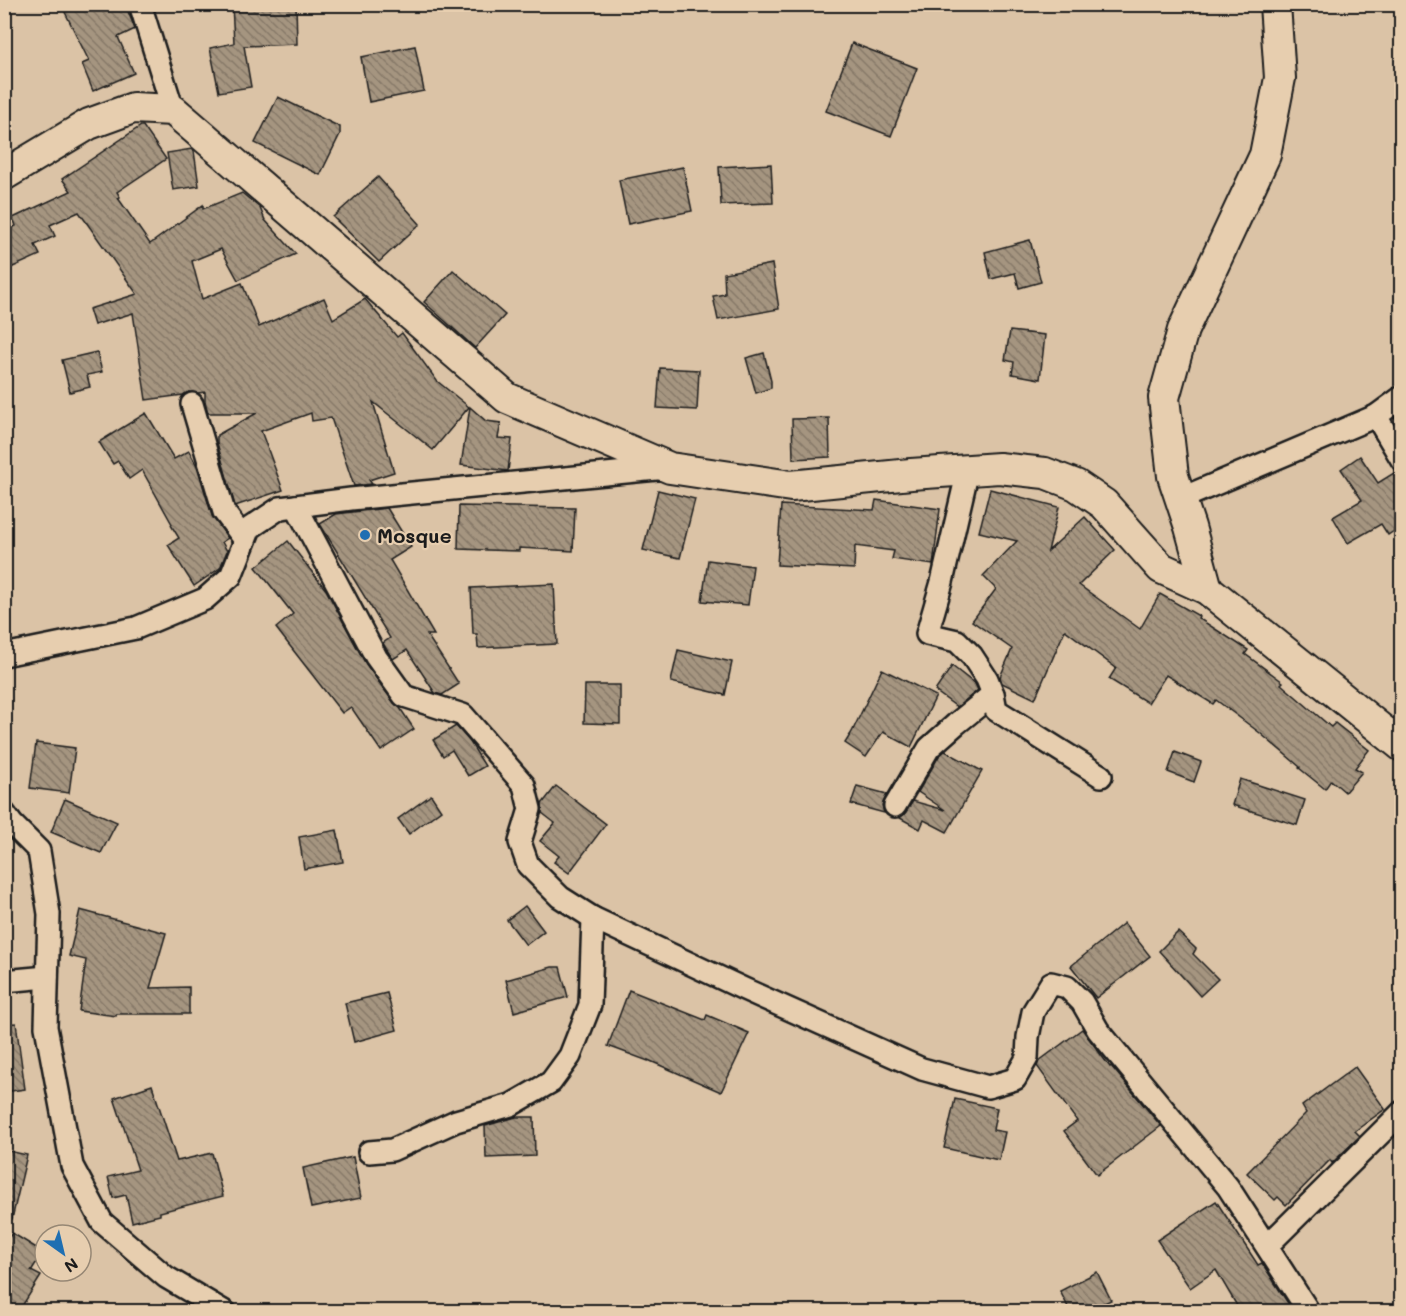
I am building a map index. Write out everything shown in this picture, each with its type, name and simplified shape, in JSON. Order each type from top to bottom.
[{"type":"street","points":[[140,4],[174,110],[507,398],[670,468]]},
{"type":"street","points":[[1207,589],[1173,476],[1164,398],[1183,330],[1265,155],[1280,78],[1275,4]]},
{"type":"street","points":[[4,175],[89,124],[133,108],[174,110]]},
{"type":"street","points":[[1180,499],[1376,416],[1401,397]]},
{"type":"street","points":[[192,404],[224,512],[245,540]]},
{"type":"street","points":[[1376,416],[1401,460]]},
{"type":"street","points":[[4,655],[136,628],[205,599],[231,576],[250,528],[280,507],[670,468],[791,486],[999,468],[1045,473],[1076,485],[1104,504],[1161,568],[1207,589],[1401,746]]},
{"type":"street","points":[[968,470],[942,582],[927,634],[957,641],[972,656],[987,679],[996,710],[1101,776]]},
{"type":"street","points":[[296,506],[376,657],[404,696],[464,715],[524,785],[530,809],[520,842],[528,865],[560,897],[593,918],[922,1069],[988,1087],[1015,1079],[1027,1058],[1033,1012],[1051,983],[1066,987],[1082,1002],[1098,1030],[1228,1187],[1309,1311]]},
{"type":"street","points":[[896,806],[929,748],[993,694]]},
{"type":"street","points":[[4,813],[39,851],[48,914],[46,1027],[72,1166],[102,1222],[166,1277],[225,1311]]},
{"type":"street","points":[[369,1152],[392,1150],[456,1121],[511,1105],[551,1082],[570,1056],[590,1005],[593,918]]},
{"type":"street","points":[[4,981],[47,977]]},
{"type":"street","points":[[1267,1246],[1401,1112]]},
{"type":"building","points":[[61,4],[125,4],[135,29],[118,37],[134,73],[93,91],[82,64],[89,61]]},
{"type":"building","points":[[232,4],[296,4],[297,44],[244,46],[251,87],[219,92],[210,48],[234,43]]},
{"type":"building","points":[[852,43],[917,68],[891,136],[826,111]]},
{"type":"building","points":[[415,46],[424,91],[369,102],[361,57]]},
{"type":"building","points":[[278,97],[340,127],[340,134],[320,175],[255,143]]},
{"type":"building","points":[[141,126],[166,159],[117,192],[120,197],[118,198],[150,244],[203,205],[203,209],[242,193],[260,208],[265,220],[296,254],[238,280],[221,249],[192,261],[202,299],[242,283],[259,327],[324,298],[333,319],[365,299],[397,337],[402,333],[437,381],[469,407],[433,450],[373,402],[394,472],[369,480],[372,484],[354,486],[331,418],[312,421],[311,413],[261,431],[283,490],[235,506],[217,443],[217,435],[257,413],[208,413],[205,392],[189,392],[183,395],[146,400],[133,313],[94,325],[89,309],[137,294],[79,212],[50,225],[55,236],[35,245],[40,255],[4,271],[4,232],[16,226],[13,218],[71,191],[62,179]]},
{"type":"building","points":[[192,149],[199,186],[173,190],[167,153]]},
{"type":"building","points":[[771,164],[773,203],[721,205],[719,167]]},
{"type":"building","points":[[683,167],[692,211],[628,224],[619,180]]},
{"type":"building","points":[[378,177],[420,224],[379,262],[333,217]]},
{"type":"building","points":[[1030,240],[1041,282],[1019,288],[1015,273],[991,279],[985,252]]},
{"type":"building","points":[[772,264],[779,309],[718,320],[713,296],[725,294],[724,273]]},
{"type":"building","points":[[453,270],[505,315],[475,348],[424,302]]},
{"type":"building","points":[[1010,331],[1045,335],[1040,379],[1012,374],[1014,362],[1005,360]]},
{"type":"building","points":[[97,352],[102,372],[87,375],[90,387],[70,392],[62,360]]},
{"type":"building","points":[[764,353],[771,388],[756,393],[746,358]]},
{"type":"building","points":[[660,368],[699,370],[697,410],[657,408]]},
{"type":"building","points":[[470,407],[486,421],[501,423],[498,438],[512,439],[508,471],[461,465]]},
{"type":"building","points":[[146,413],[174,459],[189,451],[197,466],[212,516],[228,538],[222,542],[227,551],[220,568],[194,586],[168,545],[179,538],[142,470],[129,479],[118,461],[113,464],[99,442]]},
{"type":"building","points":[[829,418],[830,457],[793,459],[792,419]]},
{"type":"building","points":[[1360,456],[1378,483],[1397,471],[1401,473],[1401,526],[1388,535],[1381,524],[1348,543],[1333,517],[1362,500],[1341,469]]},
{"type":"building","points":[[990,489],[1059,507],[1048,551],[1085,517],[1115,550],[1079,585],[1140,629],[1160,594],[1199,616],[1198,618],[1248,650],[1245,654],[1283,682],[1281,684],[1331,727],[1335,723],[1369,750],[1355,768],[1362,772],[1345,792],[1331,780],[1325,789],[1260,733],[1216,700],[1213,704],[1166,675],[1148,703],[1109,679],[1116,668],[1065,630],[1035,699],[1002,683],[1000,677],[1012,649],[972,621],[996,589],[983,576],[1017,541],[979,532]]},
{"type":"building","points":[[658,490],[695,499],[680,558],[643,550]]},
{"type":"building","points":[[876,500],[940,509],[933,565],[892,559],[894,551],[855,546],[854,569],[777,565],[781,505],[874,510]]},
{"type":"building","points":[[459,506],[575,508],[573,551],[519,548],[519,551],[458,549]]},
{"type":"building","points":[[387,508],[411,547],[390,560],[434,635],[427,635],[459,684],[442,695],[435,693],[407,650],[393,659],[383,643],[390,638],[320,524],[336,514]]},
{"type":"building","points":[[288,541],[326,590],[366,664],[414,729],[381,751],[351,707],[342,713],[276,628],[293,614],[256,567]]},
{"type":"building","points":[[708,560],[753,566],[748,605],[702,601]]},
{"type":"building","points":[[554,584],[557,644],[478,648],[477,634],[473,634],[471,588]]},
{"type":"building","points":[[678,650],[732,662],[725,695],[671,682]]},
{"type":"building","points":[[952,666],[975,684],[978,690],[957,707],[935,691]]},
{"type":"building","points":[[882,669],[936,696],[911,747],[883,732],[866,757],[845,743]]},
{"type":"building","points":[[585,685],[620,685],[620,724],[584,723]]},
{"type":"building","points":[[456,726],[470,742],[485,766],[468,776],[452,750],[443,756],[433,740]]},
{"type":"building","points":[[36,743],[75,748],[69,793],[30,788]]},
{"type":"building","points":[[945,751],[982,771],[947,832],[924,820],[920,829],[900,818],[913,801],[945,810],[918,792],[939,756]]},
{"type":"building","points":[[1175,752],[1201,762],[1194,782],[1168,772]]},
{"type":"building","points":[[1240,779],[1305,800],[1297,825],[1232,805]]},
{"type":"building","points":[[556,786],[606,824],[569,873],[554,862],[559,856],[540,841],[555,823],[542,813],[542,804]]},
{"type":"building","points":[[857,786],[887,794],[882,805],[884,813],[851,804]]},
{"type":"building","points":[[431,795],[441,810],[409,834],[398,819]]},
{"type":"building","points":[[65,799],[117,822],[101,853],[51,832]]},
{"type":"building","points":[[337,830],[343,862],[304,869],[299,837]]},
{"type":"building","points":[[525,906],[544,931],[526,945],[507,920]]},
{"type":"building","points":[[80,910],[166,933],[150,988],[189,987],[189,1014],[116,1014],[116,1016],[79,1011],[86,960],[69,956]]},
{"type":"building","points":[[1124,923],[1150,956],[1096,998],[1071,966]]},
{"type":"building","points":[[1178,932],[1196,949],[1193,954],[1218,979],[1200,996],[1159,951]]},
{"type":"building","points":[[552,967],[560,967],[568,997],[514,1012],[506,980]]},
{"type":"building","points":[[629,990],[705,1020],[707,1015],[749,1033],[721,1092],[648,1060],[608,1046]]},
{"type":"building","points":[[387,993],[397,1030],[354,1042],[345,1003]]},
{"type":"building","points":[[16,1023],[25,1089],[4,1092],[4,1024]]},
{"type":"building","points":[[1082,1029],[1110,1067],[1161,1126],[1097,1175],[1064,1131],[1077,1121],[1037,1066],[1039,1061]]},
{"type":"building","points":[[1355,1067],[1385,1109],[1355,1131],[1360,1136],[1332,1163],[1330,1160],[1286,1205],[1278,1197],[1275,1200],[1247,1173],[1306,1113],[1302,1106]]},
{"type":"building","points":[[152,1085],[177,1161],[212,1153],[223,1196],[160,1212],[160,1215],[132,1222],[126,1195],[113,1198],[108,1177],[138,1170],[114,1098]]},
{"type":"building","points":[[955,1099],[997,1108],[993,1130],[1005,1132],[999,1160],[944,1148]]},
{"type":"building","points":[[516,1117],[534,1117],[535,1156],[486,1158],[485,1126]]},
{"type":"building","points":[[4,1150],[27,1155],[12,1219],[4,1218]]},
{"type":"building","points":[[353,1157],[361,1198],[311,1208],[303,1168]]},
{"type":"building","points":[[1216,1201],[1258,1265],[1262,1263],[1293,1311],[1240,1311],[1216,1270],[1190,1288],[1157,1240]]},
{"type":"building","points":[[12,1233],[33,1246],[31,1271],[33,1272],[33,1283],[37,1283],[19,1311],[4,1311],[4,1244]]},
{"type":"building","points":[[1097,1272],[1111,1300],[1087,1311],[1070,1311],[1060,1291]]},
{"type":"place","name":"Mosque","points":[[365,535]]}]
